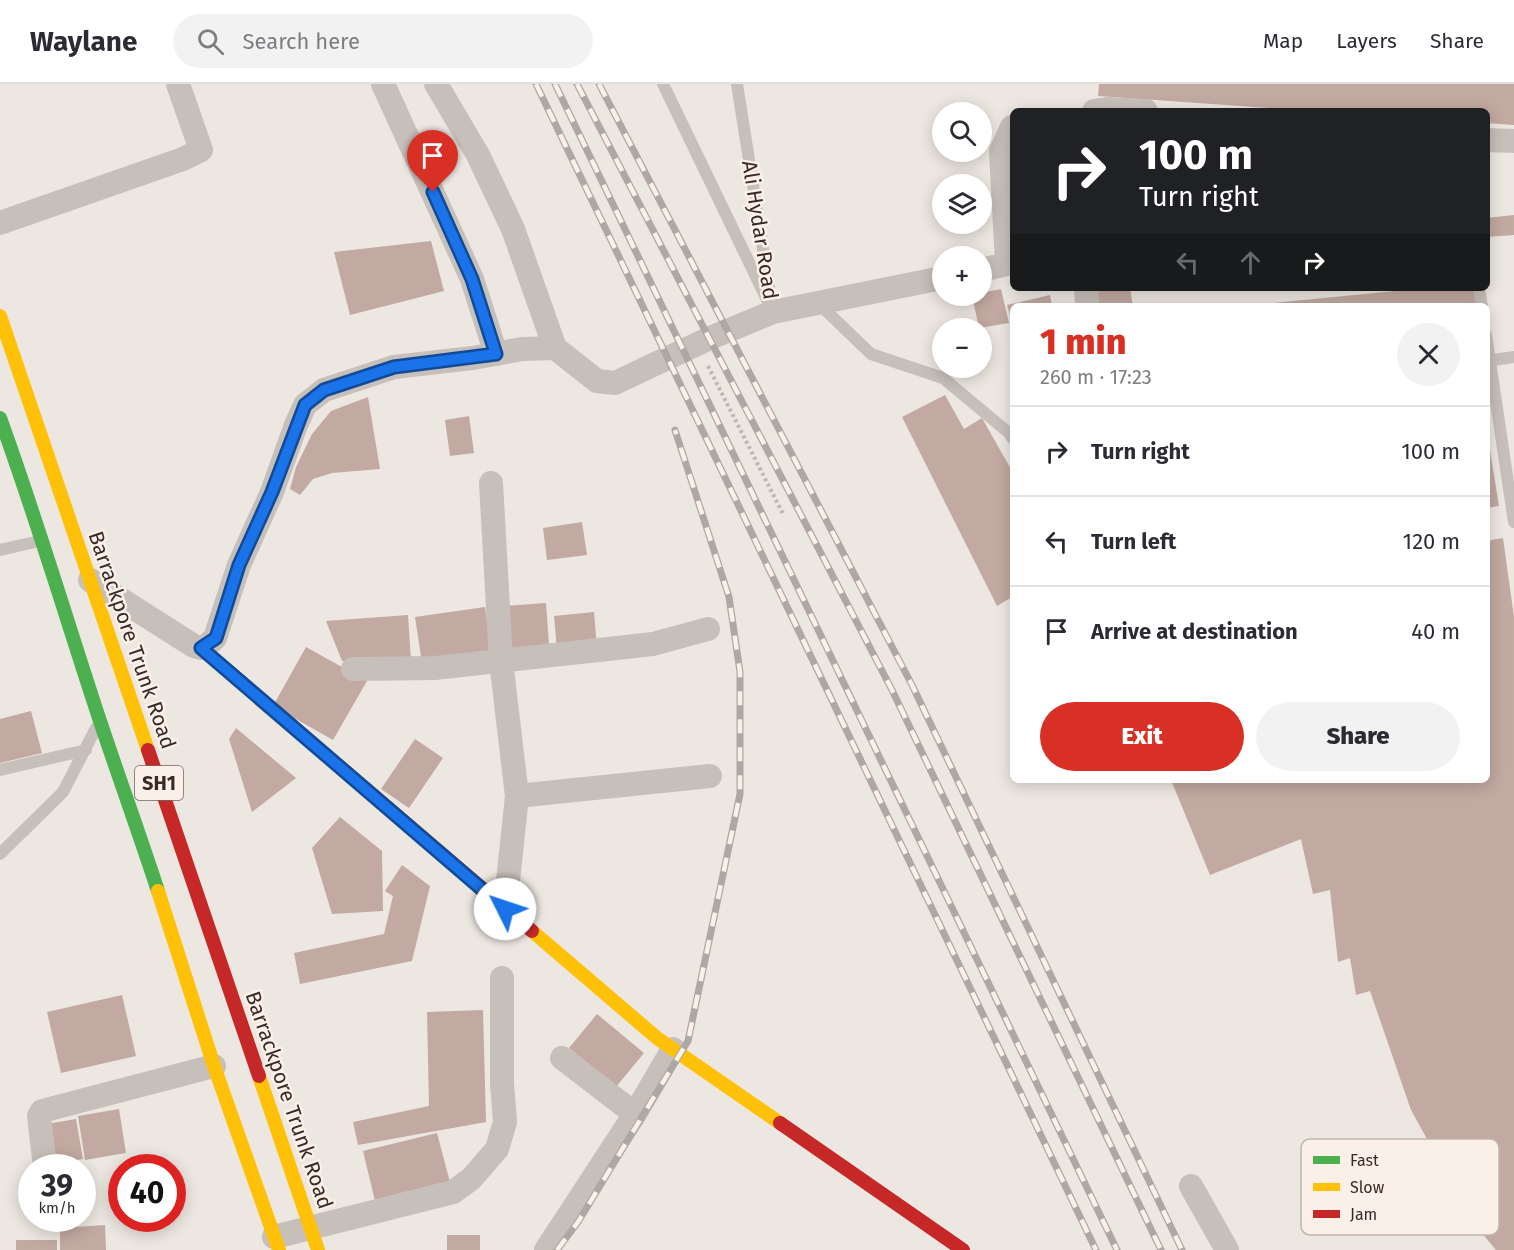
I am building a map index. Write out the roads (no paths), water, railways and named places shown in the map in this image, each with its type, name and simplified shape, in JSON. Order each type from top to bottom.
[{"type":"main road","name":"Barrackpore Trunk Road","points":[[0,316],[58,536],[100,720],[126,789],[214,1066],[276,1244]]},
{"type":"main road","name":"Barrackpore Trunk Road","points":[[0,418],[19,470],[58,536],[90,580],[318,1250]]},
{"type":"main road","points":[[0,468],[19,470]]},
{"type":"main road","points":[[201,648],[657,1038],[963,1250]]},
{"type":"street","points":[[0,223],[183,159],[201,150],[178,84]]},
{"type":"street","points":[[383,84],[472,279],[496,354]]},
{"type":"street","points":[[436,84],[478,155],[513,229],[555,348],[597,381],[615,383],[697,344],[773,312]]},
{"type":"street","points":[[992,267],[1006,264],[1001,152],[1010,132]]},
{"type":"street","points":[[1490,140],[1514,141]]},
{"type":"street","name":"Ali Hydar Road","points":[[773,312],[932,280]]},
{"type":"street","points":[[90,580],[201,648],[216,638],[239,565],[272,492],[305,405],[324,390],[394,367],[522,349],[555,348]]},
{"type":"street","points":[[492,483],[501,661],[518,795],[505,909]]},
{"type":"street","points":[[353,669],[435,668],[652,645],[708,629]]},
{"type":"street","points":[[518,795],[710,776]]},
{"type":"street","points":[[276,1244],[310,1227],[453,1192],[471,1179],[497,1149],[505,1122],[502,1083],[502,978]]},
{"type":"street","points":[[546,1250],[635,1114],[673,1049]]},
{"type":"street","points":[[562,1058],[635,1114]]},
{"type":"street","points":[[43,1154],[39,1116],[42,1111],[214,1066]]},
{"type":"street","points":[[1191,1186],[1227,1250]]},
{"type":"lane","points":[[663,84],[773,312]]},
{"type":"lane","name":"Ali Hydar Road","points":[[737,84],[773,312]]},
{"type":"lane","points":[[818,303],[871,354],[943,378],[1010,433]]},
{"type":"lane","points":[[1490,361],[1514,357]]},
{"type":"lane","points":[[1490,373],[1514,522]]},
{"type":"lane","points":[[0,550],[58,536]]},
{"type":"lane","points":[[0,854],[63,792],[100,720]]},
{"type":"lane","points":[[0,770],[86,750]]},
{"type":"railway","points":[[536,84],[1096,1250]]},
{"type":"railway","points":[[555,84],[1117,1250]]},
{"type":"railway","points":[[577,84],[892,690],[1161,1250]]},
{"type":"railway","points":[[599,84],[912,685],[1182,1250]]},
{"type":"railway","points":[[557,1250],[578,1222],[688,1041],[740,794],[740,672],[729,597],[675,430]]}]
